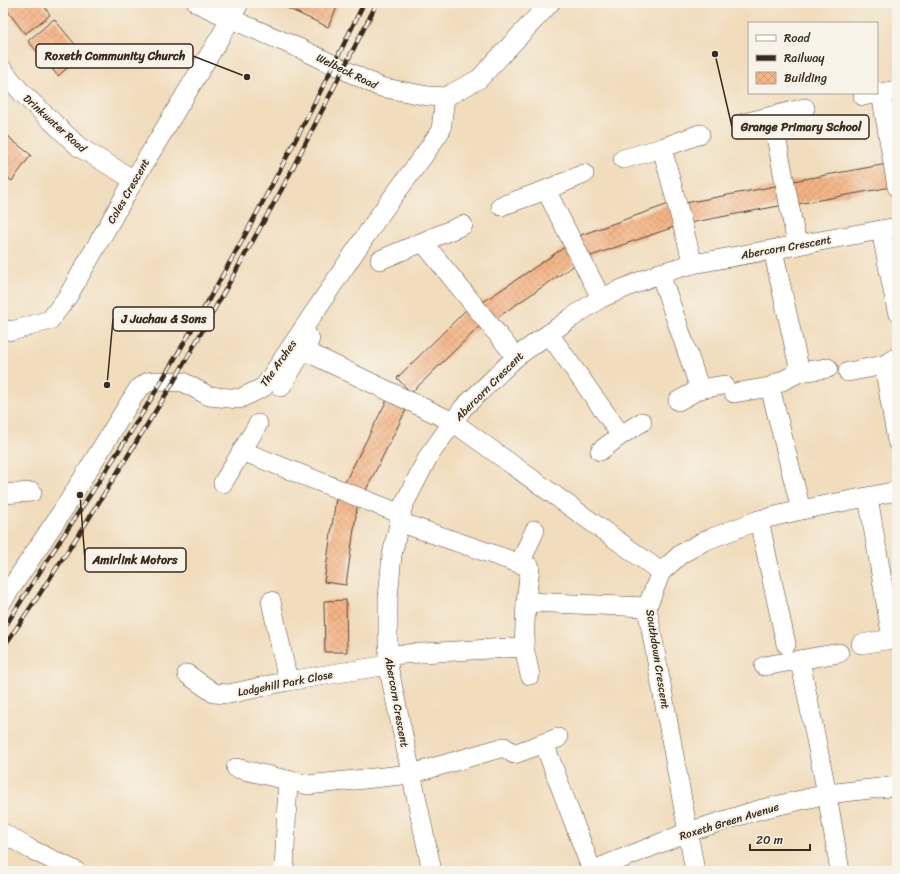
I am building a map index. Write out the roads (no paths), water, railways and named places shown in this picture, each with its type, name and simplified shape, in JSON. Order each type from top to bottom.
[{"type":"street","name":"Welbeck Road","points":[[197,3],[235,11],[302,49],[380,87],[446,97]]},
{"type":"street","points":[[446,97],[479,79],[550,3]]},
{"type":"street","name":"Coles Crescent","points":[[3,329],[12,331],[50,320],[68,296],[134,180],[235,11]]},
{"type":"street","name":"Drinkwater Road","points":[[3,70],[21,92],[79,147],[134,180]]},
{"type":"street","points":[[878,93],[889,91],[897,187]]},
{"type":"street","points":[[862,96],[873,94]]},
{"type":"street","name":"The Arches","points":[[3,600],[67,504],[138,390],[148,382],[183,382],[209,396],[239,400],[264,387],[381,213],[441,130],[446,97]]},
{"type":"street","points":[[740,124],[805,108]]},
{"type":"street","points":[[772,116],[797,246]]},
{"type":"street","points":[[623,159],[662,148],[700,134]]},
{"type":"street","points":[[662,148],[692,264]]},
{"type":"street","points":[[501,206],[546,190],[584,174]]},
{"type":"street","points":[[546,190],[601,298]]},
{"type":"street","points":[[380,260],[463,225]]},
{"type":"street","points":[[889,229],[897,311]]},
{"type":"street","name":"Abercorn Crescent","points":[[432,871],[388,660],[388,598],[391,562],[403,506],[428,457],[464,408],[516,357],[601,298],[660,273],[692,264],[889,229]]},
{"type":"street","points":[[423,242],[516,357]]},
{"type":"street","points":[[773,250],[800,372]]},
{"type":"street","points":[[660,273],[700,389]]},
{"type":"street","points":[[281,387],[343,286]]},
{"type":"street","points":[[549,334],[621,435]]},
{"type":"street","points":[[303,350],[453,422],[661,572]]},
{"type":"street","points":[[848,372],[891,361],[897,441]]},
{"type":"street","points":[[678,401],[700,389],[770,388],[800,372],[828,368]]},
{"type":"street","points":[[770,388],[802,510]]},
{"type":"street","points":[[600,451],[621,435],[642,422]]},
{"type":"street","points":[[223,483],[258,424]]},
{"type":"street","points":[[242,451],[400,518],[530,567],[526,602],[524,647],[530,675]]},
{"type":"street","name":"Southdown Crescent","points":[[695,871],[647,608],[661,572],[681,554],[704,541],[759,520],[897,491]]},
{"type":"street","points":[[3,494],[32,492]]},
{"type":"street","points":[[861,644],[895,639],[868,497]]},
{"type":"street","points":[[759,520],[786,644]]},
{"type":"street","points":[[520,563],[535,530]]},
{"type":"street","points":[[271,601],[288,682]]},
{"type":"street","points":[[526,602],[647,608]]},
{"type":"street","name":"Lodgehill Park Close","points":[[187,674],[214,693],[229,694],[388,660],[524,647]]},
{"type":"street","points":[[764,666],[839,653]]},
{"type":"street","points":[[800,660],[827,794],[840,871]]},
{"type":"street","points":[[236,768],[308,785],[411,774],[504,747],[514,754],[551,741],[591,871]]},
{"type":"street","points":[[284,871],[288,780]]},
{"type":"street","name":"Roxeth Green Avenue","points":[[591,871],[688,832],[758,810],[827,794],[897,786]]},
{"type":"street","points":[[3,833],[30,849],[76,871]]},
{"type":"railway","points":[[3,630],[136,424],[210,298],[264,201],[364,3]]},
{"type":"railway","points":[[3,648],[86,523],[173,383],[283,187],[377,3]]},
{"type":"place","name":"Grange Primary School","points":[[715,54]]},
{"type":"place","name":"Roxeth Community Church","points":[[247,77]]},
{"type":"place","name":"J Juchau & Sons","points":[[107,385]]},
{"type":"place","name":"Amirlink Motors","points":[[80,495]]}]
